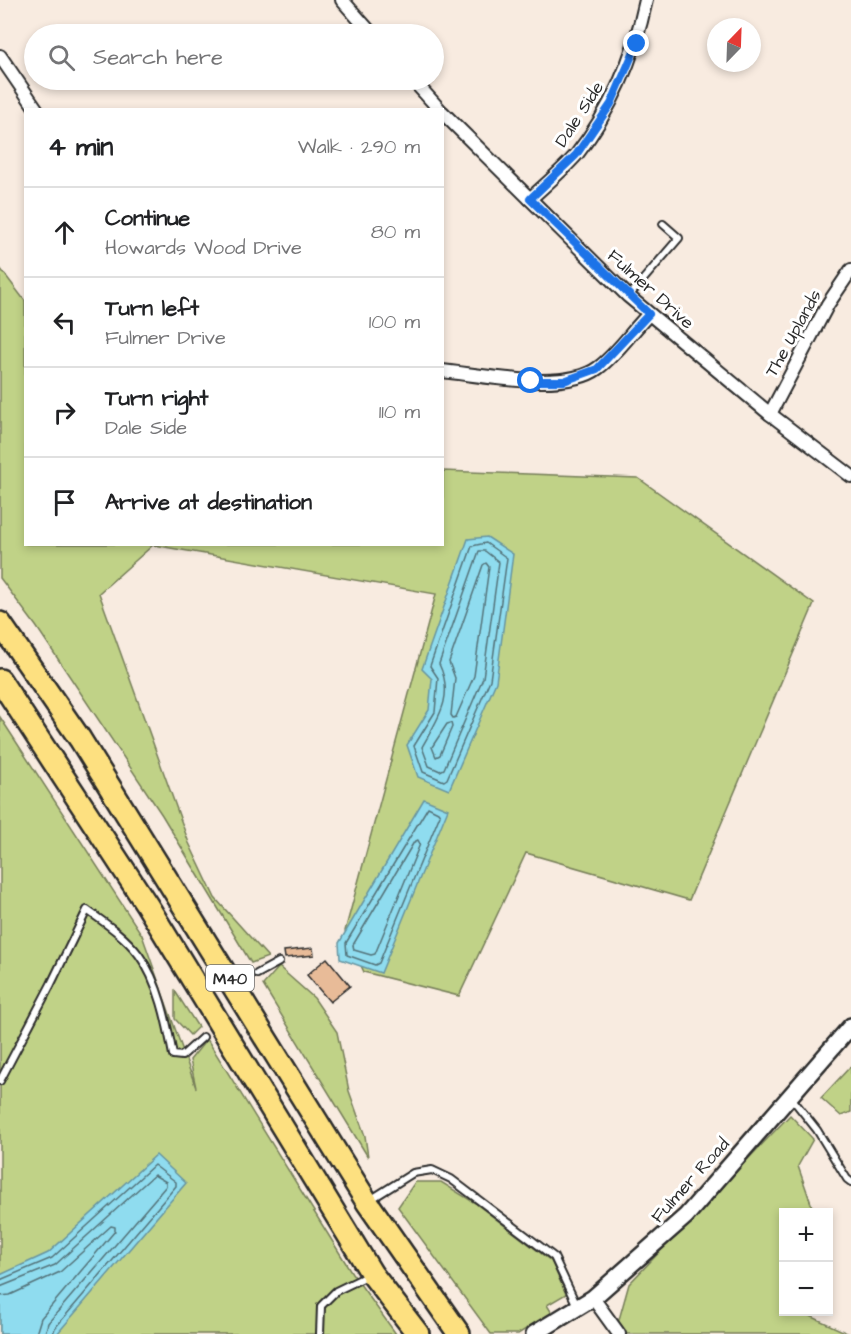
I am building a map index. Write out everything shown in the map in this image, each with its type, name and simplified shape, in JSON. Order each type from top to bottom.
[{"type":"highway","name":"M40","points":[[0,623],[80,739],[367,1202],[459,1334]]},
{"type":"highway","name":"M40","points":[[0,680],[147,905],[372,1274],[418,1334]]},
{"type":"street","points":[[342,0],[363,24]]},
{"type":"street","name":"Dale Side","points":[[530,199],[576,155],[611,104],[637,44],[646,0]]},
{"type":"street","points":[[0,56],[36,108]]},
{"type":"street","name":"Fulmer Drive","points":[[422,90],[438,108]]},
{"type":"street","name":"Fulmer Drive","points":[[444,114],[628,296],[770,414],[851,476]]},
{"type":"street","name":"The Uplands","points":[[770,414],[828,304],[851,270]]},
{"type":"street","points":[[444,371],[531,381],[564,381],[597,369],[649,314]]},
{"type":"street","name":"Fulmer Road","points":[[534,1334],[593,1298],[686,1216],[851,1026]]},
{"type":"street","points":[[593,1298],[619,1334]]},
{"type":"lane","points":[[628,296],[679,238],[663,225]]},
{"type":"lane","points":[[0,1081],[87,910],[124,939],[139,956],[154,986],[168,1030],[173,1055],[182,1056],[204,1037]]},
{"type":"lane","points":[[257,974],[279,962]]},
{"type":"lane","points":[[789,1095],[817,1130],[851,1182]]},
{"type":"lane","points":[[367,1202],[413,1173],[432,1170],[451,1179],[554,1257],[578,1307]]},
{"type":"lane","points":[[321,1334],[321,1306],[336,1291],[372,1274]]},
{"type":"green space","points":[[0,268],[24,300],[24,546],[152,546],[99,593],[189,843],[215,898],[268,957],[251,963],[162,815],[36,626],[0,578]]},
{"type":"green space","points":[[444,471],[638,478],[814,604],[689,900],[526,853],[459,996],[364,972],[345,931],[436,594],[159,546],[444,546]]},
{"type":"green space","points":[[0,717],[142,935],[196,1088],[190,1060],[207,1039],[352,1273],[396,1334],[0,1334]]},
{"type":"green space","points":[[279,967],[314,998],[337,1032],[349,1091],[365,1136],[368,1157],[263,985]]},
{"type":"green space","points":[[175,991],[198,1027],[190,1035],[175,1019]]},
{"type":"green space","points":[[851,1066],[851,1112],[841,1116],[821,1098]]},
{"type":"green space","points":[[790,1115],[813,1139],[798,1166],[813,1208],[779,1208],[779,1316],[810,1316],[849,1334],[627,1334],[618,1323],[629,1284]]},
{"type":"green space","points":[[415,1182],[441,1182],[475,1203],[551,1261],[566,1294],[547,1305],[552,1313],[518,1334],[491,1334],[398,1207]]},
{"type":"water","points":[[487,537],[513,554],[496,682],[449,790],[418,777],[407,745],[429,710],[432,679],[422,669],[468,539]]},
{"type":"water","points":[[424,799],[448,809],[381,973],[340,959],[339,943]]},
{"type":"water","points":[[156,1155],[186,1183],[57,1334],[0,1334],[0,1275],[48,1253]]},
{"type":"building","points":[[313,948],[314,955],[285,958],[284,951]]},
{"type":"building","points":[[327,958],[350,986],[330,1002],[307,975]]},
{"type":"route","points":[[531,381],[564,381],[597,369],[649,314],[530,199],[576,155],[611,104],[637,44]]}]
